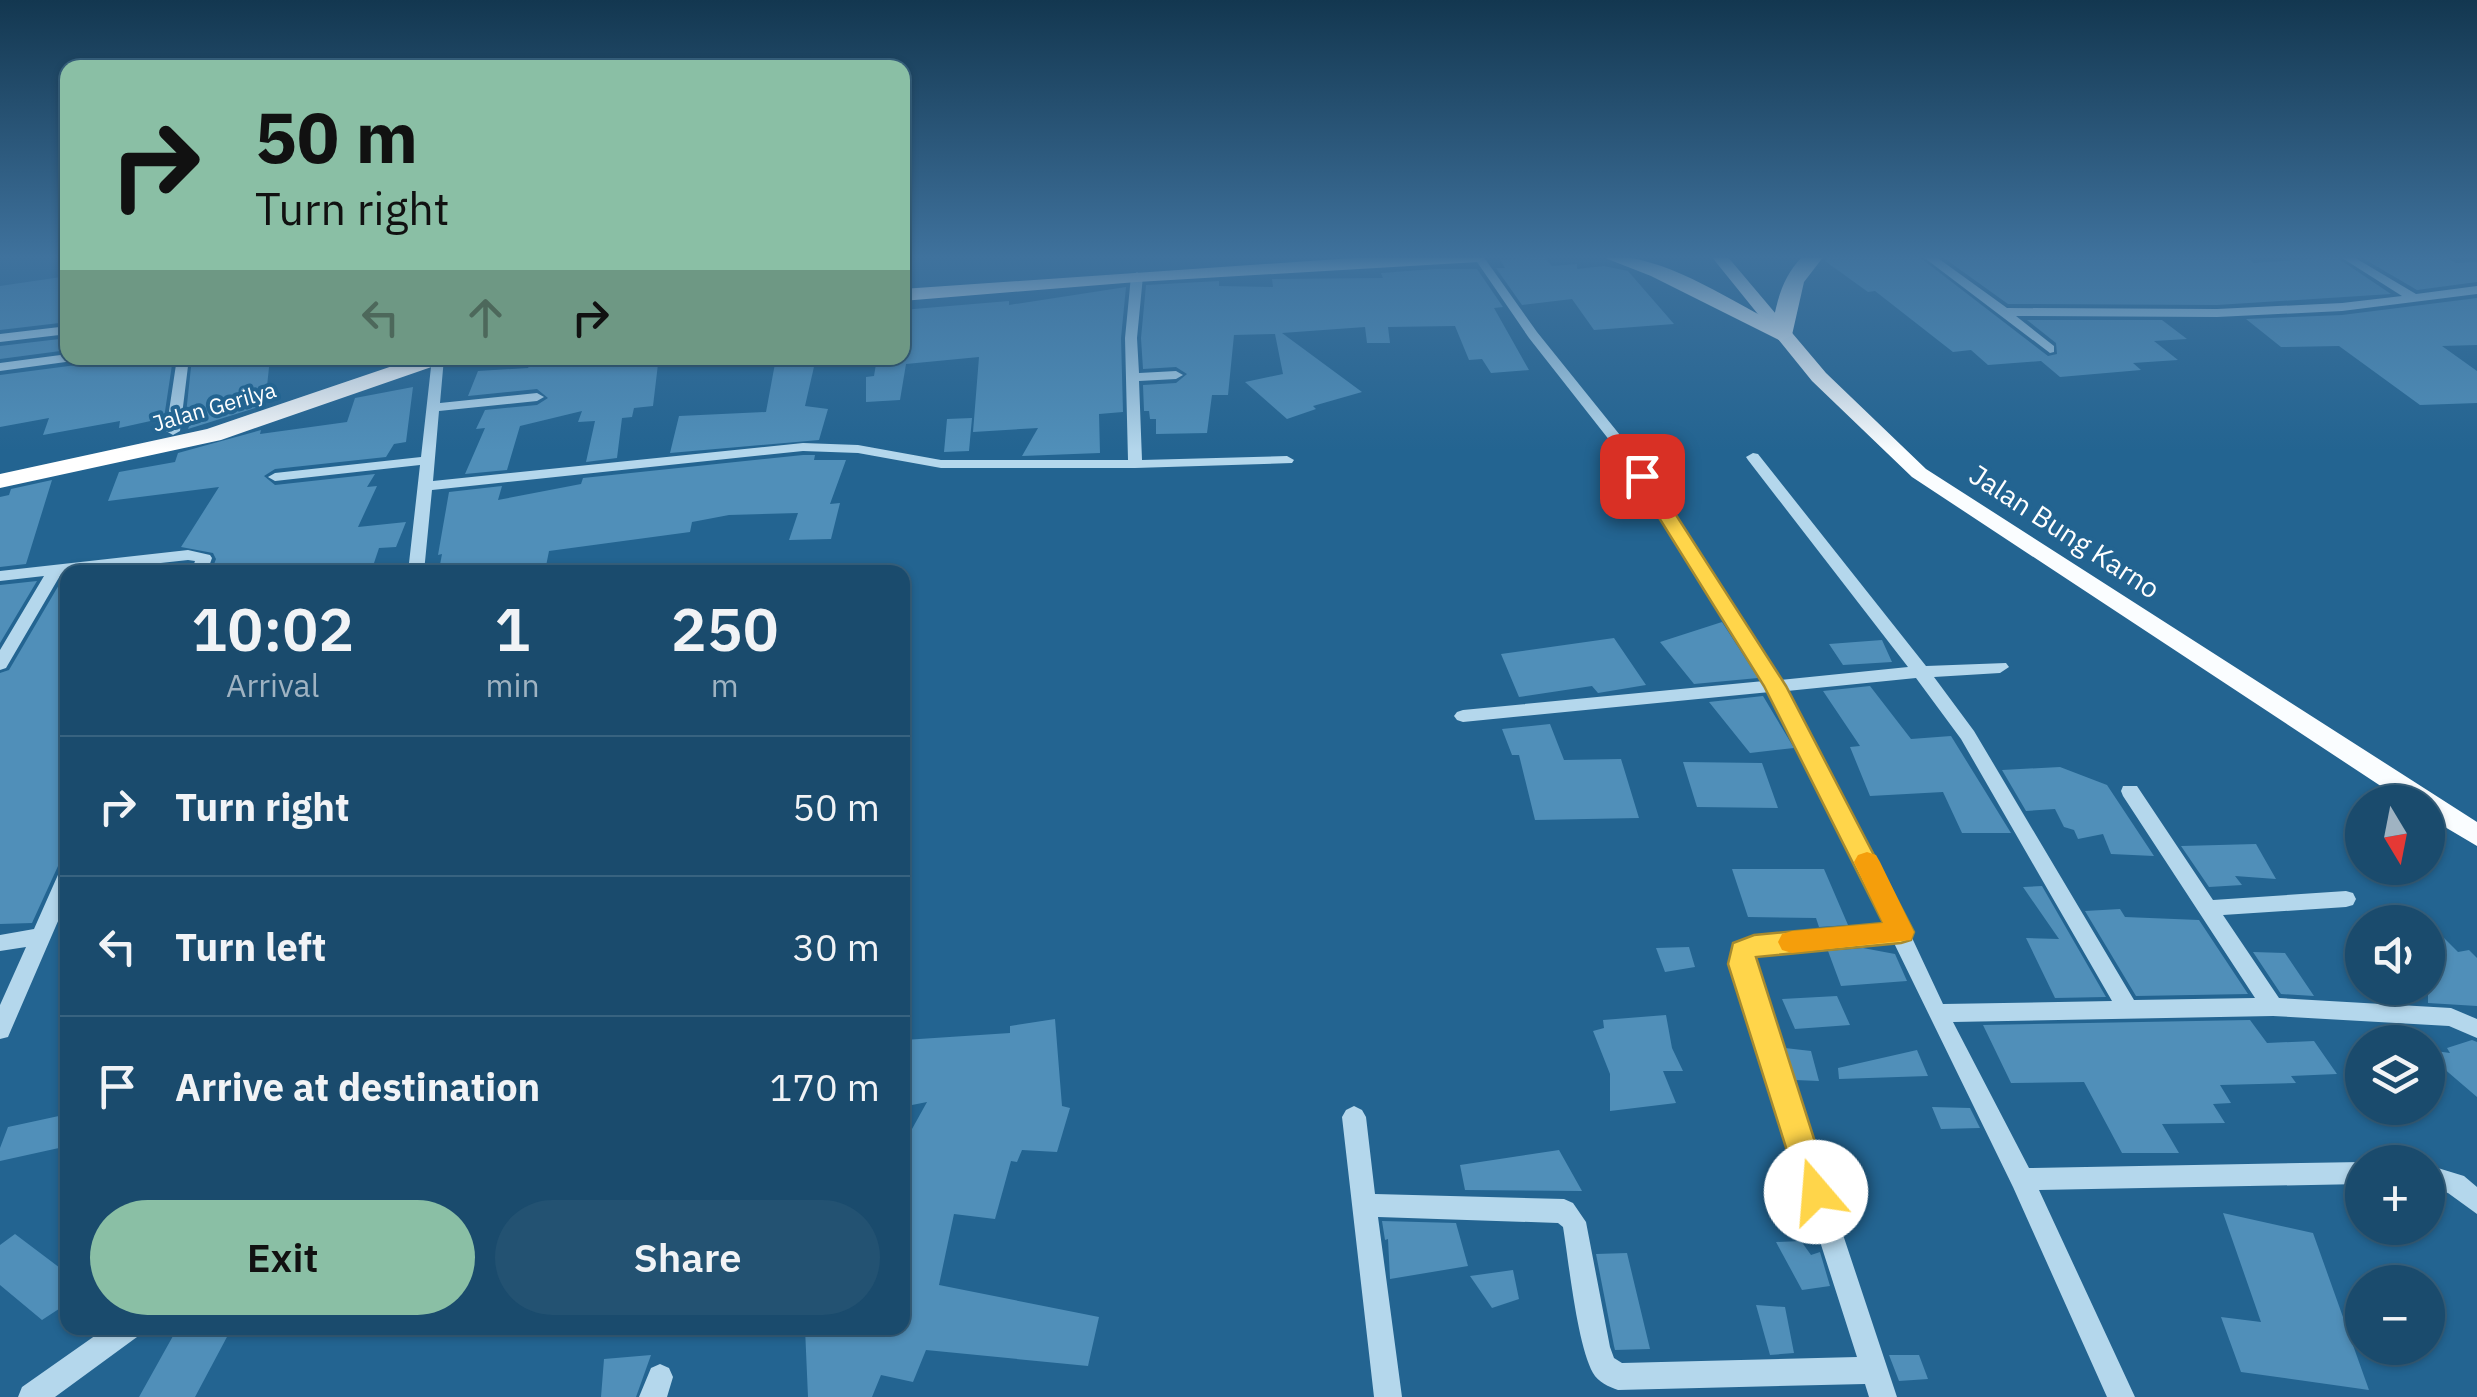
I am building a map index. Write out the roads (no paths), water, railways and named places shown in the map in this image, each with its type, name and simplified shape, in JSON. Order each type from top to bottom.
[{"type":"highway","points":[[1755,321],[1782,335],[1784,321]]},
{"type":"highway","name":"Jalan Gerilya","points":[[11,472],[275,404],[379,365]]},
{"type":"highway","name":"Jalan Gerilya","points":[[11,472],[213,435],[418,365]]},
{"type":"main road","name":"Jalan Bung Karno","points":[[1771,321],[1918,473],[2398,785]]},
{"type":"main road","name":"Jalan Bung Karno","points":[[2445,815],[2477,836]]},
{"type":"street","points":[[1133,321],[1135,464]]},
{"type":"street","points":[[1523,321],[1627,453],[1775,686],[2022,1179],[2121,1397]]},
{"type":"street","points":[[2015,321],[2050,349]]},
{"type":"street","points":[[0,338],[60,331]]},
{"type":"street","points":[[0,367],[60,359]]},
{"type":"street","points":[[174,430],[182,365]]},
{"type":"street","points":[[417,565],[437,365]]},
{"type":"street","points":[[1132,377],[1176,376]]},
{"type":"street","points":[[434,408],[537,397]]},
{"type":"street","points":[[426,486],[803,447],[858,448],[941,464],[1287,460]]},
{"type":"street","points":[[1753,457],[1968,735],[2128,1009]]},
{"type":"street","points":[[275,477],[428,460]]},
{"type":"street","points":[[94,565],[188,555],[204,558],[202,565]]},
{"type":"street","points":[[0,664],[56,569]]},
{"type":"street","points":[[0,576],[60,569]]},
{"type":"street","points":[[1463,716],[2000,666]]},
{"type":"street","points":[[2130,791],[2273,1007]]},
{"type":"street","points":[[0,1030],[60,890]]},
{"type":"street","points":[[2207,908],[2346,900]]},
{"type":"street","points":[[1882,1397],[1746,979],[1742,951],[1754,946],[1901,932]]},
{"type":"street","points":[[0,943],[39,936]]},
{"type":"street","points":[[1937,1013],[2273,1007],[2451,1017],[2477,1029]]},
{"type":"street","points":[[1354,1117],[1388,1397]]},
{"type":"street","points":[[2022,1179],[2345,1172]]},
{"type":"street","points":[[2445,1181],[2455,1184],[2477,1202]]},
{"type":"street","points":[[1366,1205],[1564,1211],[1574,1222],[1597,1347],[1604,1367],[1618,1376],[1873,1370]]},
{"type":"street","points":[[32,1397],[118,1335]]}]
